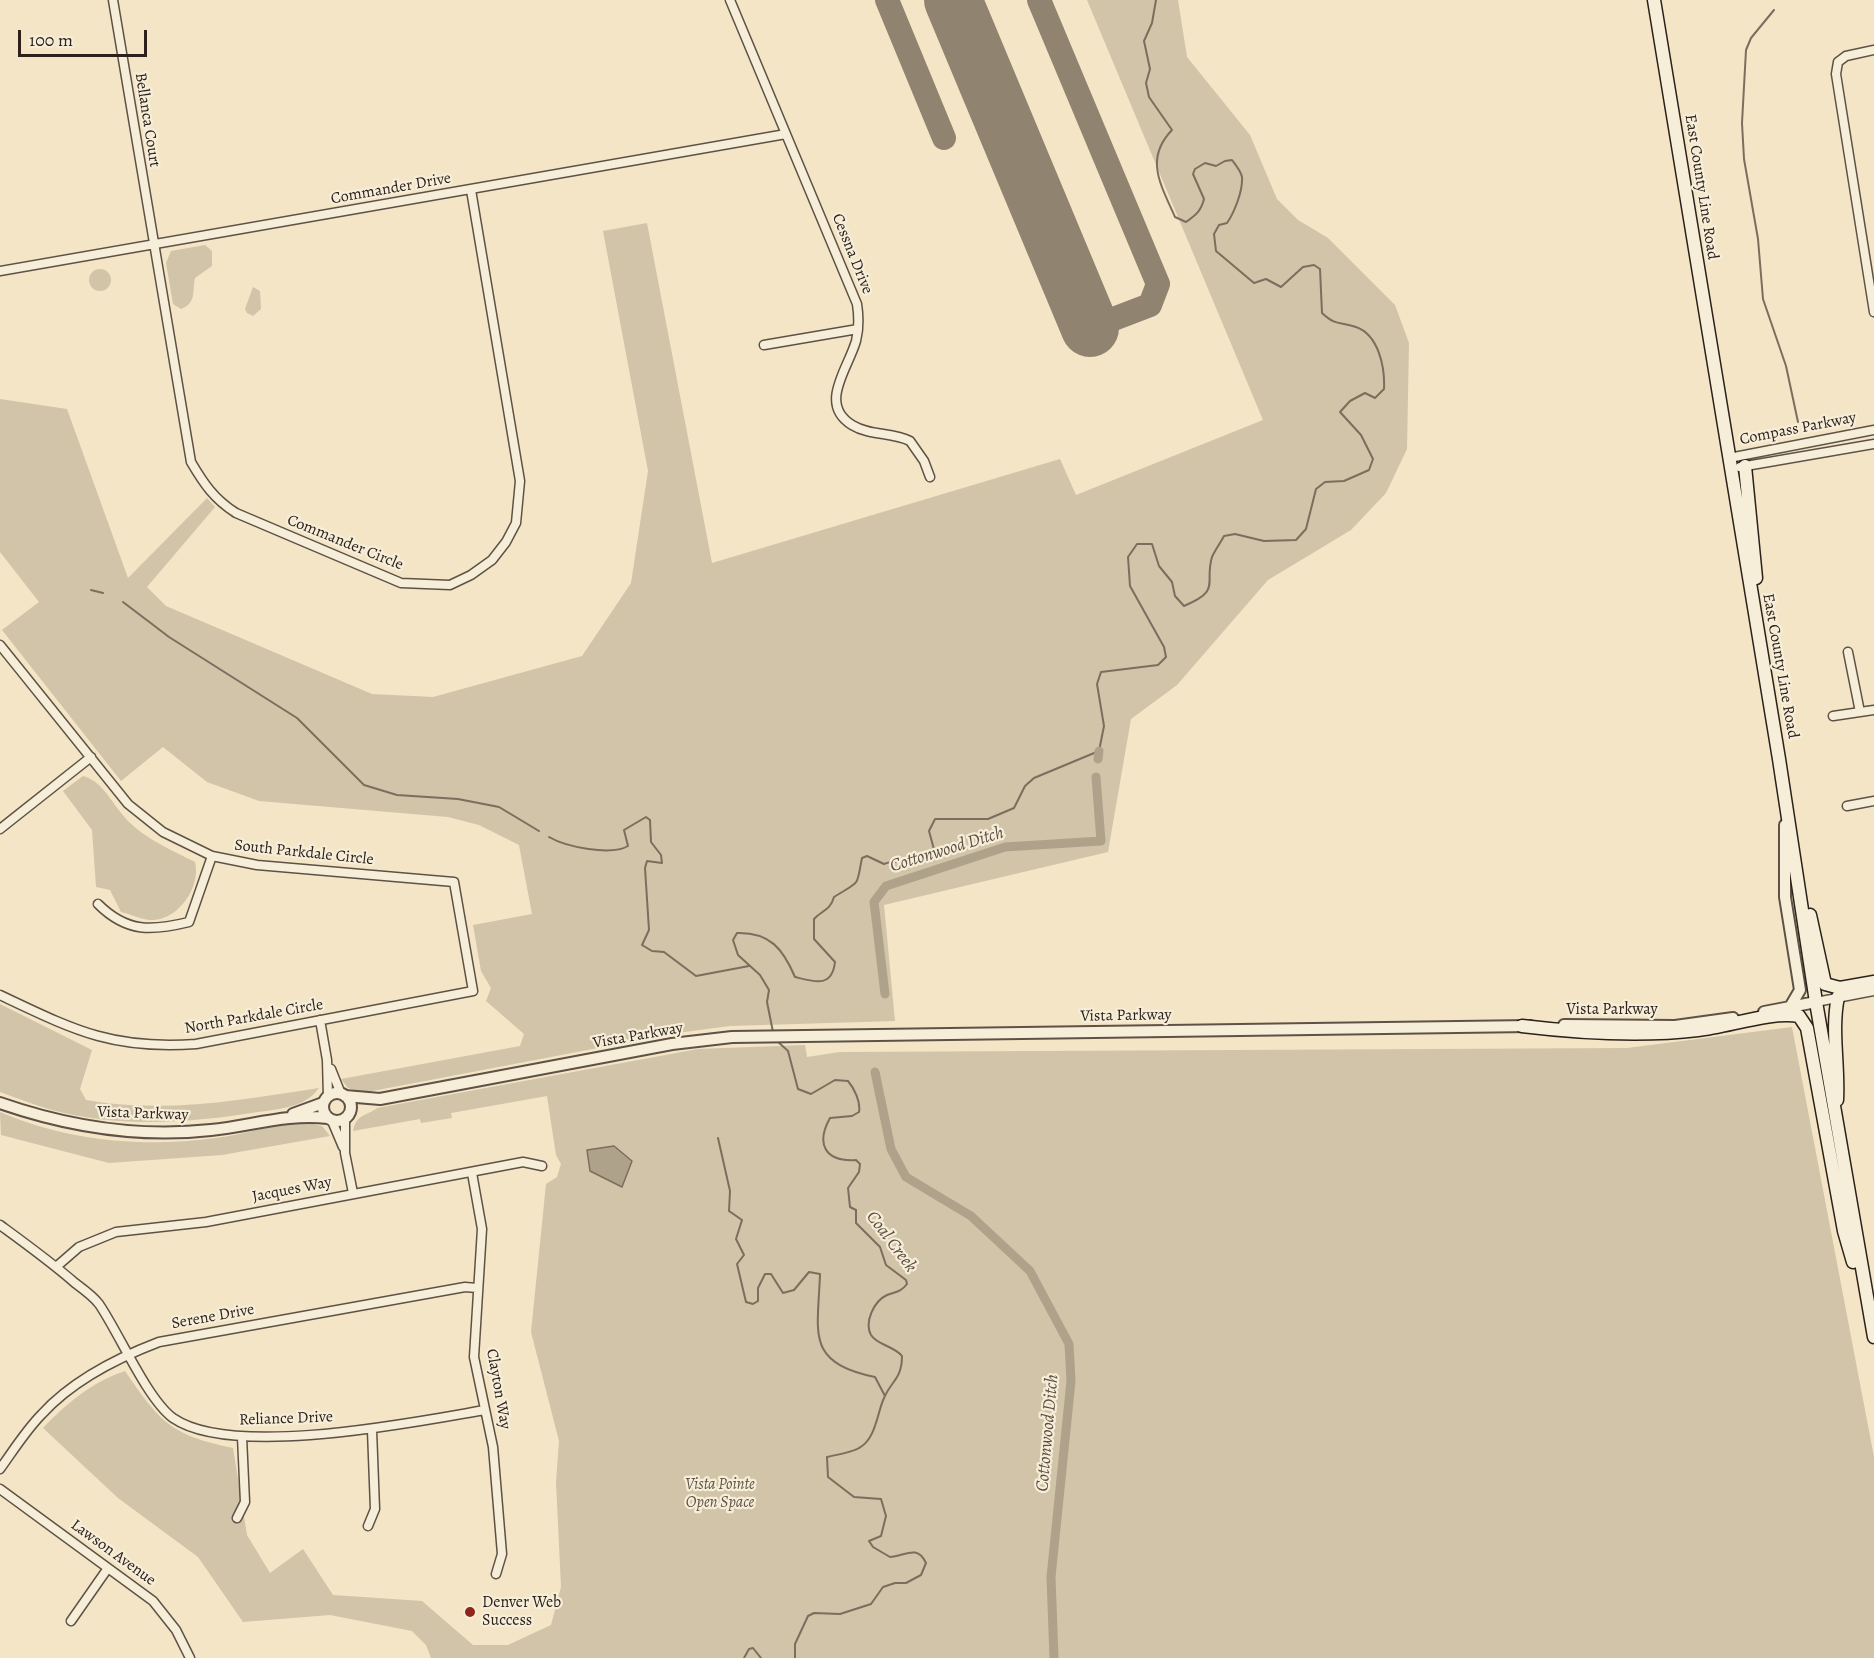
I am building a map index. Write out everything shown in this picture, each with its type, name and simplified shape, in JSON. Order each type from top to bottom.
[{"type":"main road","name":"East County Line Road","points":[[1654,0],[1816,1002],[1874,1337]]},
{"type":"main road","points":[[1745,466],[1764,672]]},
{"type":"main road","points":[[1785,799],[1825,984],[1840,988],[1874,982]]},
{"type":"main road","points":[[1836,1122],[1839,1069],[1833,1017],[1838,997]]},
{"type":"main road","points":[[1522,1026],[1587,1033],[1683,1032],[1781,1016],[1799,1016],[1807,1028],[1844,1231],[1870,1318]]},
{"type":"street","name":"Bellanca Court","points":[[113,0],[153,245]]},
{"type":"street","name":"Cessna Drive","points":[[730,0],[857,304],[858,329],[836,393],[836,405],[840,413],[860,429],[910,441],[924,461],[930,477]]},
{"type":"street","points":[[1874,50],[1846,56],[1838,62],[1836,74],[1874,312]]},
{"type":"street","name":"Commander Drive","points":[[0,271],[786,134]]},
{"type":"street","name":"Commander Circle","points":[[153,245],[191,462],[205,487],[217,501],[280,533],[400,583],[450,585],[471,575],[492,560],[506,542],[516,522],[520,500],[520,481],[471,190]]},
{"type":"street","points":[[1864,247],[1874,246]]},
{"type":"street","points":[[764,345],[858,329]]},
{"type":"street","name":"Compass Parkway","points":[[1729,463],[1874,430]]},
{"type":"street","name":"Compass Parkway","points":[[1729,463],[1745,466],[1874,444]]},
{"type":"street","name":"South Parkdale Circle","points":[[1,647],[128,804],[144,820],[186,846],[212,856],[257,865],[454,882],[465,944]]},
{"type":"street","points":[[1848,652],[1860,712]]},
{"type":"street","points":[[1833,716],[1874,710]]},
{"type":"street","points":[[0,829],[91,758]]},
{"type":"street","points":[[1785,799],[1785,897],[1800,990],[1790,1007]]},
{"type":"street","points":[[1848,806],[1874,801]]},
{"type":"street","points":[[98,904],[114,920],[156,930],[189,922],[212,856]]},
{"type":"street","name":"North Parkdale Circle","points":[[0,995],[96,1037],[142,1046],[196,1044],[473,991],[465,944]]},
{"type":"street","name":"Vista Parkway","points":[[348,1115],[380,1099],[672,1044],[732,1037],[1693,1024],[1874,991]]},
{"type":"street","points":[[320,1020],[327,1060],[326,1100],[323,1111],[330,1119],[345,1153],[353,1193]]},
{"type":"street","points":[[327,1060],[343,1095],[350,1103],[345,1153]]},
{"type":"street","points":[[326,1100],[343,1095]]},
{"type":"street","name":"Vista Parkway","points":[[343,1095],[380,1099]]},
{"type":"street","name":"Vista Parkway","points":[[287,1117],[326,1100]]},
{"type":"street","name":"Vista Parkway","points":[[0,1103],[72,1124],[149,1133],[214,1130],[287,1117],[330,1119]]},
{"type":"street","points":[[330,1119],[348,1115]]},
{"type":"street","name":"Jacques Way","points":[[56,1267],[80,1247],[116,1232],[206,1222],[523,1162],[542,1166]]},
{"type":"street","name":"Clayton Way","points":[[472,1173],[482,1229],[474,1357],[493,1447],[502,1554],[496,1574]]},
{"type":"street","name":"Reliance Drive","points":[[0,1225],[98,1302],[149,1388],[172,1417],[202,1432],[242,1437],[372,1430],[485,1410]]},
{"type":"street","name":"Serene Drive","points":[[0,1469],[39,1416],[55,1400],[128,1354],[159,1342],[465,1287],[477,1288]]},
{"type":"street","points":[[368,1526],[375,1509],[372,1430]]},
{"type":"street","points":[[237,1518],[245,1502],[242,1437]]},
{"type":"street","name":"Lawson Avenue","points":[[0,1489],[153,1600],[176,1630],[190,1658]]},
{"type":"street","points":[[71,1621],[108,1568]]},
{"type":"green space","points":[[1087,0],[1178,0],[1187,57],[1250,135],[1277,199],[1298,220],[1328,238],[1395,305],[1409,343],[1407,449],[1386,493],[1351,530],[1268,580],[1177,685],[1131,719],[1108,852],[884,905],[895,1021],[730,1026],[677,1033],[362,1093],[348,1088],[341,1079],[520,1046],[524,1034],[486,1001],[491,988],[481,971],[473,925],[532,914],[519,845],[479,825],[448,817],[259,801],[207,782],[163,747],[121,781],[2,630],[39,602],[0,552],[0,399],[67,409],[128,578],[207,498],[215,507],[147,587],[166,606],[372,694],[433,697],[582,656],[631,583],[648,471],[603,231],[647,223],[712,563],[1060,459],[1076,495],[1263,420]]},
{"type":"green space","points":[[205,245],[212,251],[212,266],[195,278],[192,300],[181,309],[173,304],[166,263],[171,251]]},
{"type":"green space","points":[[100,269],[108,272],[111,280],[108,288],[100,291],[92,288],[89,280],[92,272]]},
{"type":"green space","points":[[253,287],[260,291],[261,309],[253,316],[245,309]]},
{"type":"green space","points":[[83,776],[90,778],[101,787],[137,829],[156,842],[195,862],[195,881],[191,891],[186,900],[171,914],[149,920],[121,912],[110,890],[96,887],[92,830],[63,791]]},
{"type":"green space","points":[[0,1004],[92,1050],[80,1089],[86,1100],[115,1104],[174,1106],[232,1101],[319,1088],[307,1099],[292,1106],[207,1119],[129,1121],[77,1116],[52,1110],[0,1092]]},
{"type":"green space","name":"Vista Pointe Open Space","points":[[1792,1027],[1874,1457],[1874,1658],[431,1658],[426,1645],[412,1631],[330,1615],[243,1622],[198,1557],[118,1498],[43,1428],[81,1394],[125,1371],[148,1403],[168,1424],[194,1438],[233,1448],[247,1535],[270,1573],[303,1549],[333,1595],[422,1601],[473,1645],[508,1645],[551,1625],[561,1587],[556,1482],[559,1441],[531,1332],[546,1184],[557,1177],[561,1164],[556,1155],[547,1096],[451,1113],[452,1118],[421,1123],[420,1119],[353,1131],[359,1118],[377,1108],[698,1049],[805,1045],[807,1057],[840,1052],[1627,1048]]},
{"type":"green space","points":[[0,1112],[52,1130],[106,1140],[189,1141],[297,1124],[322,1126],[330,1136],[222,1155],[109,1163],[1,1135]]},
{"type":"shaded area","points":[[614,1146],[632,1161],[622,1187],[590,1171],[587,1150]]},
{"type":"waterway","name":"Coal Creek","points":[[773,1032],[767,1002],[769,990],[760,975],[738,955],[733,940],[737,933],[748,933],[767,939],[774,944],[786,958],[795,977],[816,981],[826,979],[830,976],[835,962],[814,939],[814,919],[828,908],[834,897],[856,882],[862,858],[867,856],[884,864],[930,860],[936,857],[929,831],[935,819],[988,819],[1014,808],[1025,786],[1034,778],[1099,751],[1104,726],[1097,684],[1101,672],[1158,665],[1166,657],[1164,647],[1130,586],[1128,557],[1137,544],[1152,544],[1159,566],[1172,582],[1175,596],[1184,606],[1207,591],[1212,557],[1224,536],[1235,534],[1264,541],[1296,540],[1306,529],[1316,489],[1325,482],[1344,481],[1369,470],[1373,459],[1361,435],[1340,412],[1350,401],[1365,393],[1375,398],[1384,389],[1382,362],[1375,345],[1364,331],[1351,325],[1335,322],[1322,313],[1320,269],[1314,265],[1303,267],[1281,287],[1266,279],[1254,283],[1216,251],[1214,234],[1219,225],[1227,223],[1230,219],[1241,189],[1241,175],[1232,160],[1216,166],[1205,163],[1195,169],[1193,174],[1204,199],[1201,207],[1186,222],[1175,217],[1161,183],[1157,162],[1159,151],[1172,130],[1149,97],[1146,83],[1150,69],[1144,41],[1152,23],[1156,0]]},
{"type":"waterway","points":[[1774,10],[1751,38],[1746,50],[1742,123],[1744,159],[1758,239],[1763,299],[1786,366],[1798,422]]},
{"type":"waterway","points":[[91,590],[103,593]]},
{"type":"waterway","points":[[123,602],[169,637],[297,718],[364,785],[397,795],[458,799],[499,807],[539,831]]},
{"type":"waterway","name":"Coal Creek","points":[[1098,759],[1099,751]]},
{"type":"waterway","name":"Cottonwood Ditch","points":[[885,994],[874,902],[886,886],[1005,847],[1101,841],[1096,777]]},
{"type":"waterway","points":[[549,837],[588,849],[620,849],[628,846],[624,830],[646,817],[650,820],[651,842],[661,855],[662,863],[647,861],[645,868],[649,930],[642,945],[652,951],[664,952],[696,976],[749,966]]},
{"type":"waterway","name":"Coal Creek","points":[[776,1040],[788,1051],[798,1089],[811,1094],[835,1080],[848,1081],[855,1091],[859,1112],[852,1116],[830,1118],[824,1144],[831,1155],[846,1160],[856,1160],[860,1164],[859,1172],[848,1188],[850,1207],[856,1210],[856,1223],[880,1247],[886,1265],[906,1280],[907,1284],[878,1302],[874,1307],[869,1324],[869,1330],[874,1338],[902,1356],[898,1375],[887,1392],[873,1432],[865,1444],[853,1451],[827,1457],[828,1477],[854,1497],[881,1499],[886,1516],[881,1536],[869,1541],[873,1547],[890,1557],[915,1552],[926,1563],[921,1575],[906,1583],[895,1583],[883,1587],[871,1604],[840,1614],[814,1613],[808,1616],[795,1644],[795,1658]]},
{"type":"waterway","name":"Cottonwood Ditch","points":[[875,1072],[891,1149],[906,1177],[971,1216],[1030,1271],[1069,1344],[1071,1381],[1051,1577],[1054,1658]]},
{"type":"waterway","points":[[718,1138],[730,1191],[729,1211],[742,1220],[736,1239],[744,1255],[737,1264],[746,1302],[753,1304],[758,1301],[758,1288],[765,1274],[771,1274],[783,1293],[794,1290],[809,1272],[820,1274],[818,1329],[820,1342],[826,1354],[852,1371],[875,1377],[885,1396]]},
{"type":"waterway","name":"Coal Creek","points":[[744,1658],[749,1649],[753,1648],[761,1658]]},
{"type":"taxiway","points":[[887,0],[944,138]]},
{"type":"taxiway","points":[[1039,0],[1158,284],[1150,305],[1090,328]]},
{"type":"runway","points":[[953,0],[1090,328]]},
{"type":"place","name":"Denver Web Success","points":[[470,1612]]}]
